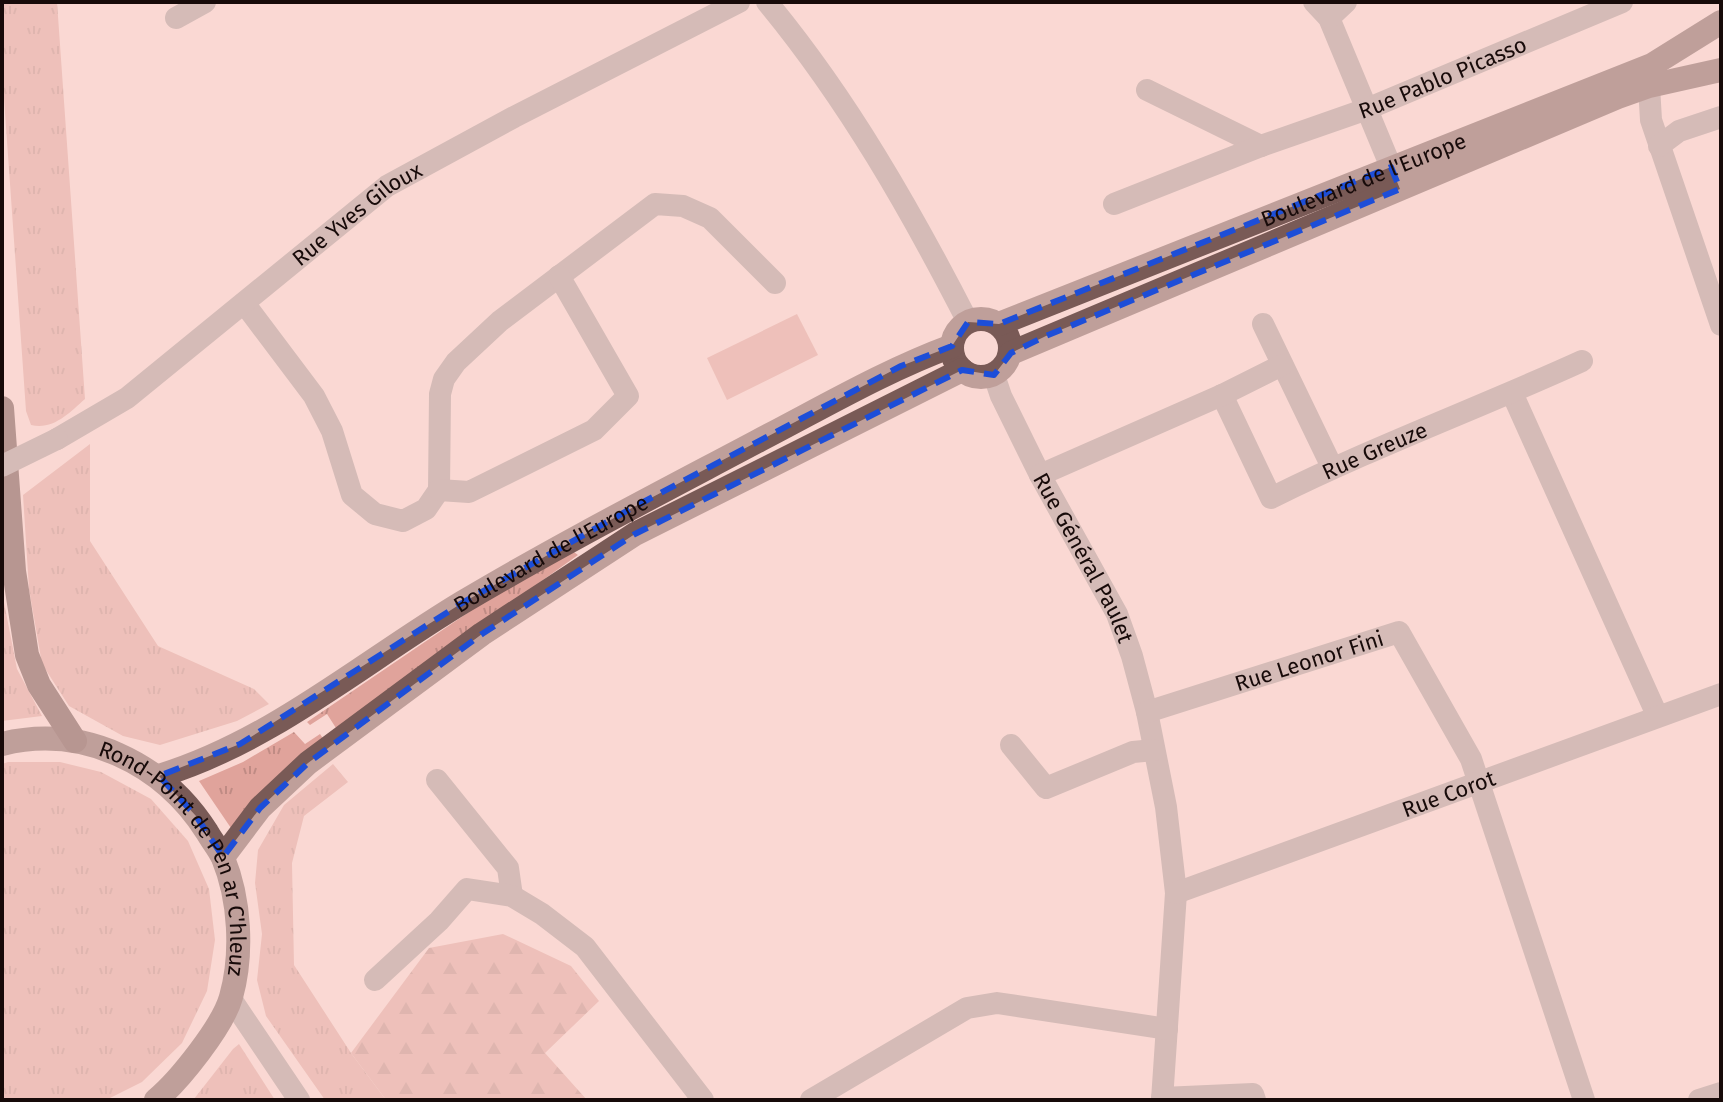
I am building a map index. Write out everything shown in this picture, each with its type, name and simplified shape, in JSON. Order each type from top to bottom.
[{"type":"highway","points":[[2,408],[14,571],[27,655],[39,685],[75,741]]},
{"type":"main road","name":"Boulevard de l'Europe","points":[[1011,353],[1652,65],[1721,22]]},
{"type":"main road","name":"Boulevard de l'Europe","points":[[999,324],[1649,86],[1721,70]]},
{"type":"main road","points":[[978,318],[999,324],[1010,340],[1011,353],[1007,362],[994,375],[977,377],[962,370],[956,363],[952,346],[957,332],[978,318]]},
{"type":"main road","name":"Boulevard de l'Europe","points":[[159,776],[240,744],[462,603],[632,508],[901,366],[952,346]]},
{"type":"main road","name":"Boulevard de l'Europe","points":[[223,857],[260,808],[308,763],[482,634],[635,534],[962,370]]},
{"type":"main road","name":"Rond-Point de Pen ar C'hleuz","points":[[2,744],[22,739],[75,741],[119,753],[159,776],[196,816],[223,857],[236,903],[237,951],[231,999],[200,1054],[159,1100]]},
{"type":"street","points":[[176,18],[205,2]]},
{"type":"street","name":"Rue Yves Giloux","points":[[2,466],[57,439],[127,398],[387,186],[739,2]]},
{"type":"street","points":[[767,2],[799,41],[895,183],[968,322]]},
{"type":"street","name":"Rue Pablo Picasso","points":[[1114,204],[1261,146],[1367,109],[1622,2]]},
{"type":"street","points":[[1329,7],[1396,178]]},
{"type":"street","points":[[1649,86],[1651,120],[1721,325]]},
{"type":"street","points":[[1147,90],[1261,146]]},
{"type":"street","points":[[1659,146],[1679,131],[1721,117]]},
{"type":"street","points":[[244,303],[314,396],[332,431],[352,495],[375,514],[403,521],[426,509],[439,490],[440,394],[444,379],[456,362],[500,321],[655,204],[683,206],[710,218],[775,283]]},
{"type":"street","points":[[439,490],[469,492],[566,444],[594,430],[628,396],[559,276]]},
{"type":"street","points":[[1263,324],[1332,467]]},
{"type":"street","name":"Rue Greuze","points":[[1222,395],[1271,498],[1332,467],[1582,361]]},
{"type":"street","points":[[1040,475],[1222,395],[1282,365]]},
{"type":"street","name":"Rue Général Paulet","points":[[994,375],[1001,396],[1040,475],[1117,614],[1147,712],[1166,807],[1176,893],[1162,1099]]},
{"type":"street","points":[[1512,393],[1657,715]]},
{"type":"street","name":"Rue Leonor Fini","points":[[1147,712],[1399,632],[1471,759],[1480,783]]},
{"type":"street","name":"Rue Corot","points":[[1176,893],[1721,694]]},
{"type":"street","points":[[1011,745],[1046,788],[1133,752],[1154,750]]},
{"type":"street","points":[[437,780],[508,868],[512,896]]},
{"type":"street","points":[[1480,783],[1584,1100]]},
{"type":"street","points":[[375,980],[439,921],[467,889],[512,896],[542,914],[585,947],[703,1100]]},
{"type":"street","points":[[231,999],[299,1100]]},
{"type":"street","points":[[811,1100],[967,1008],[997,1003],[1167,1029]]},
{"type":"street","points":[[1699,1100],[1721,1093]]},
{"type":"street","points":[[1162,1099],[1253,1094],[1255,1100]]},
{"type":"highlighted area","points":[[1391,167],[1400,189],[1046,336],[1011,353],[994,375],[962,370],[635,534],[482,634],[308,763],[260,808],[223,857],[196,816],[159,776],[240,744],[462,603],[632,508],[901,366],[952,346],[968,322],[999,324]]},
{"type":"green space","points":[[2,2],[57,2],[85,399],[61,419],[39,426],[31,425],[26,411],[2,70]]},
{"type":"green space","points":[[797,314],[818,355],[727,400],[707,358]]},
{"type":"green space","points":[[90,444],[90,541],[158,646],[254,689],[269,704],[237,721],[160,745],[123,736],[69,706],[42,664],[29,589],[23,495]]},
{"type":"green space","points":[[571,550],[578,555],[336,728],[327,714],[310,725],[307,722],[491,597]]},
{"type":"green space","points":[[2,592],[17,669],[42,716],[2,721]]},
{"type":"green space","points":[[294,732],[305,744],[320,734],[324,740],[233,831],[199,781],[243,762]]},
{"type":"green space","points":[[60,762],[101,772],[151,799],[188,841],[209,889],[215,940],[207,991],[182,1043],[142,1082],[106,1100],[2,1100],[2,764]]},
{"type":"green space","points":[[333,764],[348,782],[304,816],[292,863],[294,965],[351,1053],[386,1100],[325,1100],[266,1016],[257,980],[262,934],[255,883],[258,850],[284,805]]},
{"type":"green space","points":[[503,934],[571,966],[599,1001],[545,1053],[587,1100],[386,1100],[351,1053],[429,948]]},
{"type":"green space","points":[[239,1044],[275,1100],[194,1099],[233,1049]]}]
